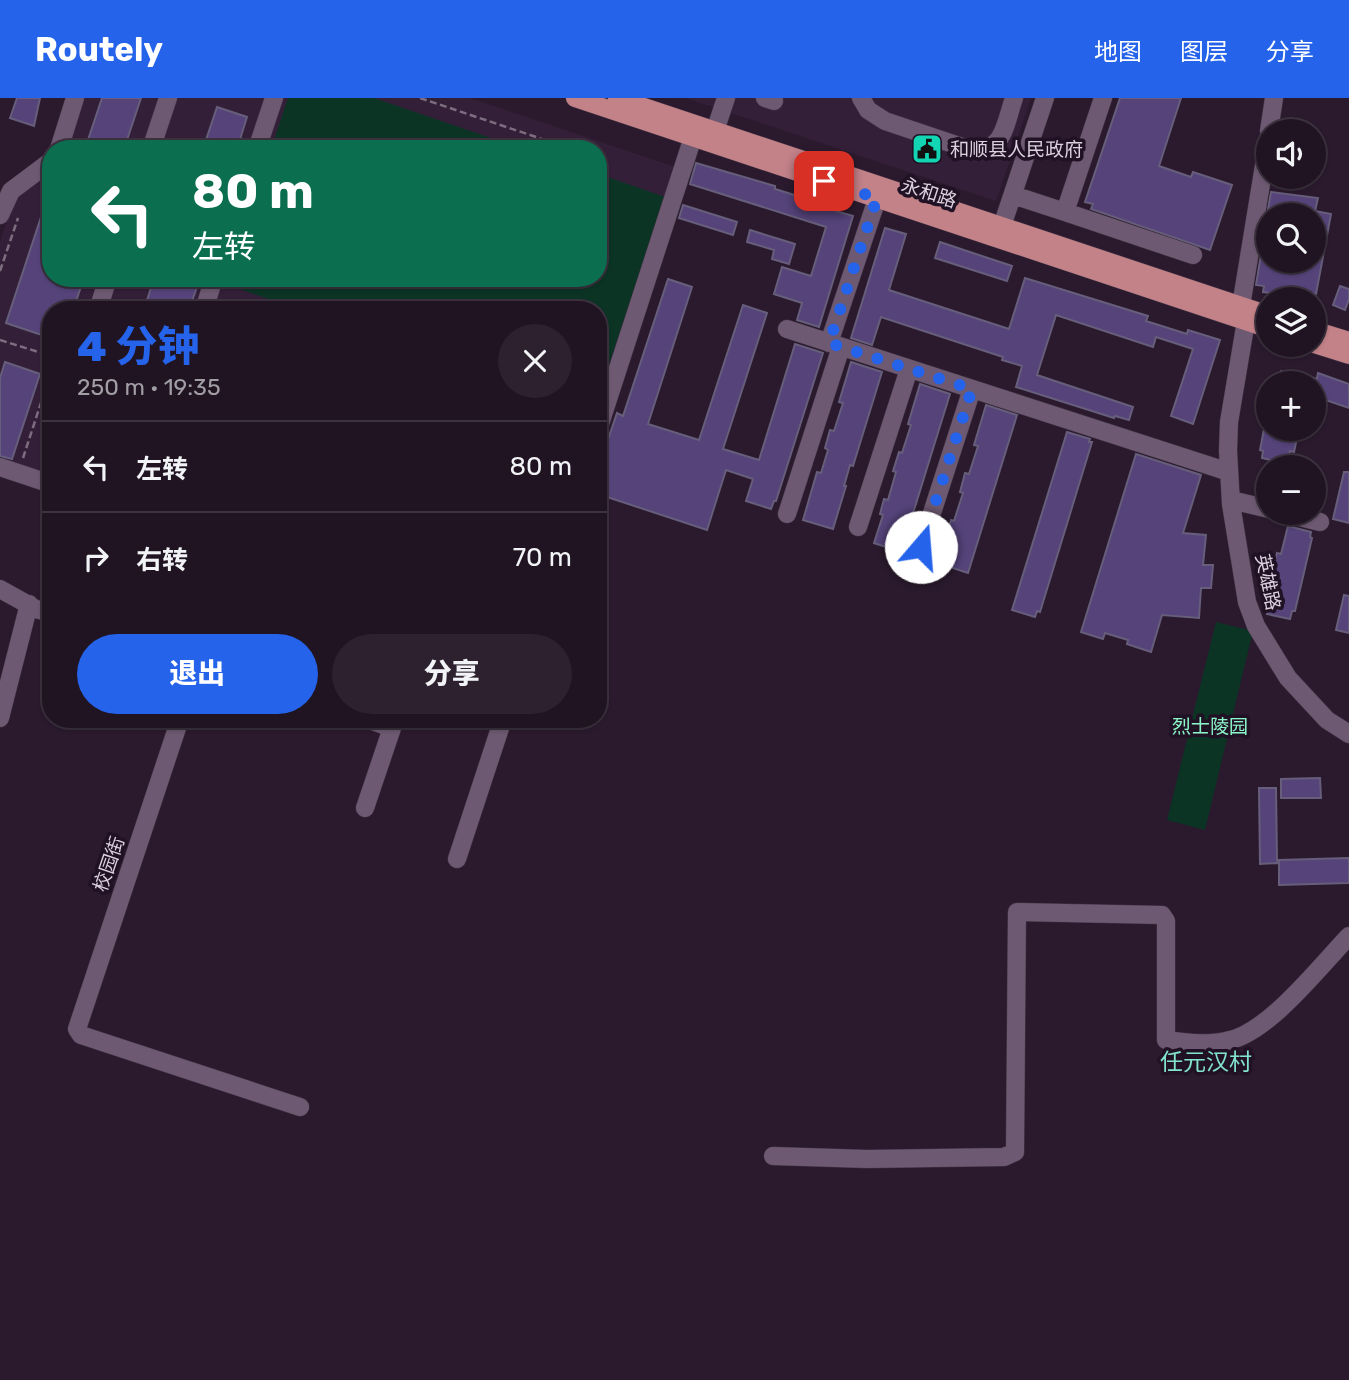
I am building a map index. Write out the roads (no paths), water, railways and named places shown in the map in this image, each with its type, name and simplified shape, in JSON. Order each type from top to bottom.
[{"type":"main road","name":"永和路","points":[[575,98],[877,198],[1244,313],[1256,314]]},
{"type":"main road","name":"永和路","points":[[617,98],[1002,226],[1244,313],[1256,321]]},
{"type":"main road","points":[[1326,334],[1349,341]]},
{"type":"main road","points":[[1326,348],[1349,355]]},
{"type":"street","points":[[62,140],[75,98]]},
{"type":"street","points":[[154,140],[168,98]]},
{"type":"street","points":[[260,140],[274,98]]},
{"type":"street","points":[[715,131],[726,98]]},
{"type":"street","points":[[861,98],[868,110],[885,121],[980,151],[990,149],[1000,139],[1014,98]]},
{"type":"street","points":[[1002,226],[1045,98]]},
{"type":"street","points":[[1065,212],[1103,98]]},
{"type":"street","name":"英雄路","points":[[1271,119],[1274,98]]},
{"type":"street","points":[[607,402],[693,137]]},
{"type":"street","points":[[0,215],[11,191],[42,168]]},
{"type":"street","name":"英雄路","points":[[1261,189],[1229,422],[1231,500],[1247,602],[1256,626],[1294,685],[1327,720],[1349,734]]},
{"type":"street","points":[[1013,195],[1193,255]]},
{"type":"street","points":[[787,514],[877,198]]},
{"type":"street","points":[[787,329],[1229,472]]},
{"type":"street","points":[[858,527],[909,369]]},
{"type":"street","points":[[921,547],[972,389]]},
{"type":"street","points":[[0,467],[42,481]]},
{"type":"street","points":[[1231,500],[1256,506]]},
{"type":"street","points":[[0,589],[42,609]]},
{"type":"street","points":[[0,718],[29,604]]},
{"type":"street","name":"校园街","points":[[177,728],[77,1029],[81,1035],[300,1107]]},
{"type":"street","points":[[365,808],[392,728]]},
{"type":"street","points":[[457,859],[500,728]]},
{"type":"street","points":[[773,1156],[867,1159],[1004,1157],[1015,1152],[1017,912],[1162,915],[1166,921],[1166,1040],[1184,1043],[1226,1041],[1245,1035],[1267,1021],[1349,936]]},
{"type":"place","name":"和顺县人民政府","points":[[927,149]]},
{"type":"district","name":"任元汉村","points":[[1206,1062]]},
{"type":"park label","name":"烈士陵园","points":[[1210,726]]}]
